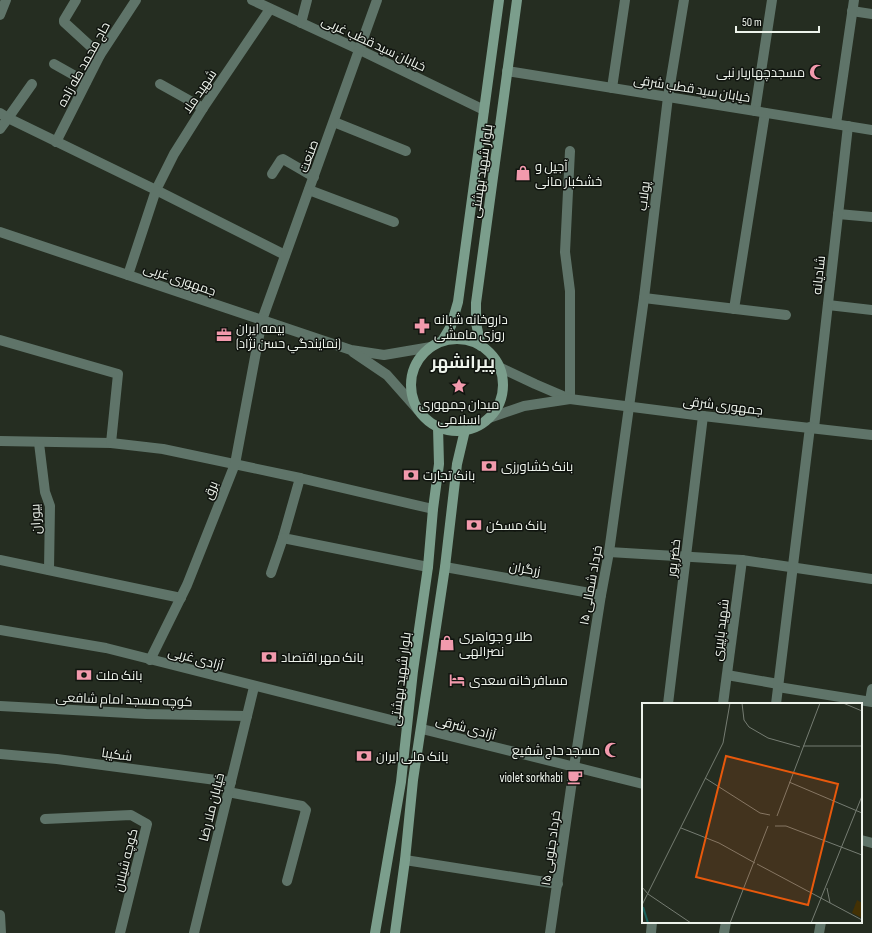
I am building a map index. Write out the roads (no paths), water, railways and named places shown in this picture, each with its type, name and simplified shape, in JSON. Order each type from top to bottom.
[{"type":"main road","name":"بلوار شهید بهشتی","points":[[442,341],[451,326],[458,302],[499,0]]},
{"type":"main road","name":"بلوار شهید بهشتی","points":[[481,346],[476,323],[476,303],[517,0]]},
{"type":"main road","points":[[456,339],[469,341],[481,346],[492,355],[499,367],[503,380],[502,394],[497,407],[489,418],[478,426],[465,430],[451,430],[438,427],[427,420],[418,410],[413,400],[411,388],[415,365],[431,347],[442,341],[456,339]]},
{"type":"main road","name":"بلوار شهید بهشتی","points":[[375,933],[401,782],[413,671],[428,567],[439,464],[438,427]]},
{"type":"main road","points":[[395,933],[405,860],[413,780],[445,567],[457,464],[465,430]]},
{"type":"street","points":[[0,15],[6,0]]},
{"type":"street","points":[[76,0],[64,22],[100,55]]},
{"type":"street","name":"حاج محمد طه زاده","points":[[56,142],[100,55],[136,0]]},
{"type":"street","name":"خیابان سید قطب غربی","points":[[252,0],[484,110]]},
{"type":"street","points":[[301,23],[307,0]]},
{"type":"street","name":"صنعت","points":[[262,320],[377,0]]},
{"type":"street","points":[[612,88],[625,0]]},
{"type":"street","name":"پولاب","points":[[630,406],[668,97],[684,0]]},
{"type":"street","points":[[734,309],[760,112],[772,0]]},
{"type":"street","points":[[836,124],[854,0]]},
{"type":"street","name":"شهید ملا","points":[[128,275],[156,190],[174,154],[203,108],[270,9]]},
{"type":"street","points":[[852,11],[872,14]]},
{"type":"street","points":[[54,64],[86,82]]},
{"type":"street","name":"خیابان سید قطب شرقی","points":[[507,72],[872,130]]},
{"type":"street","points":[[0,129],[4,116],[32,84]]},
{"type":"street","points":[[160,84],[203,108]]},
{"type":"street","points":[[4,116],[285,255]]},
{"type":"street","points":[[334,122],[406,151]]},
{"type":"street","name":"شادیانه","points":[[776,703],[792,567],[828,305],[848,126]]},
{"type":"street","points":[[570,151],[565,252],[570,291],[570,399]]},
{"type":"street","points":[[272,174],[283,159],[314,177]]},
{"type":"street","points":[[309,190],[394,222]]},
{"type":"street","points":[[838,214],[872,217]]},
{"type":"street","name":"جمهوری غربی","points":[[0,232],[351,350]]},
{"type":"street","points":[[644,298],[786,315]]},
{"type":"street","points":[[828,305],[872,310]]},
{"type":"street","name":"برق","points":[[150,660],[187,585],[234,464],[262,320]]},
{"type":"street","points":[[0,340],[118,374],[111,443]]},
{"type":"street","points":[[351,350],[384,355],[431,347]]},
{"type":"street","points":[[351,350],[387,375],[418,410]]},
{"type":"street","points":[[499,367],[570,399]]},
{"type":"street","points":[[489,418],[524,406],[570,399]]},
{"type":"street","name":"جمهوری شرقی","points":[[570,399],[872,435]]},
{"type":"street","name":"۱۵ خرداد شمالی","points":[[574,767],[609,552],[630,406]]},
{"type":"street","name":"خضر پور","points":[[668,703],[703,416]]},
{"type":"street","points":[[0,441],[39,443],[111,443],[163,449],[300,478],[433,509]]},
{"type":"street","name":"بیوران","points":[[39,443],[45,492],[50,506],[49,570]]},
{"type":"street","points":[[271,573],[283,538],[300,478]]},
{"type":"street","points":[[283,538],[428,567]]},
{"type":"street","points":[[609,552],[686,558],[742,560],[872,579]]},
{"type":"street","points":[[0,560],[181,598]]},
{"type":"street","name":"شهید باپیری","points":[[724,703],[742,560]]},
{"type":"street","name":"زرگران","points":[[445,567],[601,595]]},
{"type":"street","name":"آزادی غربی","points":[[0,630],[106,648],[407,724]]},
{"type":"street","points":[[727,675],[778,686],[871,701],[872,689]]},
{"type":"street","name":"خیابان ملا رضا","points":[[194,933],[254,686]]},
{"type":"street","name":"کوچه مسجد امام شافعی","points":[[0,706],[146,714],[247,716]]},
{"type":"street","name":"آزادی شرقی","points":[[422,728],[642,784]]},
{"type":"street","name":"شکیبا","points":[[0,754],[58,758],[230,787],[302,806],[306,810],[288,880]]},
{"type":"street","name":"۱۵ خرداد جنوبی","points":[[550,933],[574,767]]},
{"type":"street","name":"کوچه شیلان","points":[[45,819],[131,815],[147,824],[120,933]]},
{"type":"street","points":[[862,840],[872,843]]},
{"type":"street","points":[[405,860],[558,884]]},
{"type":"street","points":[[0,915],[0,933]]},
{"type":"street","points":[[650,933],[652,923]]},
{"type":"street","points":[[724,933],[726,923]]},
{"type":"street","points":[[819,933],[821,923]]},
{"type":"place","name":"مسجدچهاریار نبی","points":[[817,72]]},
{"type":"place","name":"آجیل و خشکبار مانی","points":[[523,173]]},
{"type":"place","name":"داروخانه شبانه روزی مامشی","points":[[422,326]]},
{"type":"place","name":"بيمه ايران (نمايندگي حسن نژاد)","points":[[224,335]]},
{"type":"place","name":"میدان جمهوری اسلامی","points":[[459,386]]},
{"type":"place","name":"بانک کشاورزی","points":[[489,466]]},
{"type":"place","name":"بانک تجارت","points":[[411,475]]},
{"type":"place","name":"بانک مسکن","points":[[474,525]]},
{"type":"place","name":"طلا و جواهری نصرالهی","points":[[447,643]]},
{"type":"place","name":"بانک مهر اقتصاد","points":[[269,657]]},
{"type":"place","name":"بانک ملت","points":[[84,675]]},
{"type":"place","name":"مسافر خانه سعدی","points":[[457,680]]},
{"type":"place","name":"مسجد حاج شفیع","points":[[612,750]]},
{"type":"place","name":"بانک ملی ایران","points":[[364,756]]},
{"type":"place","name":"violet sorkhabi","points":[[575,777]]},
{"type":"district","name":"پیرانشهر","points":[[463,362]]}]
